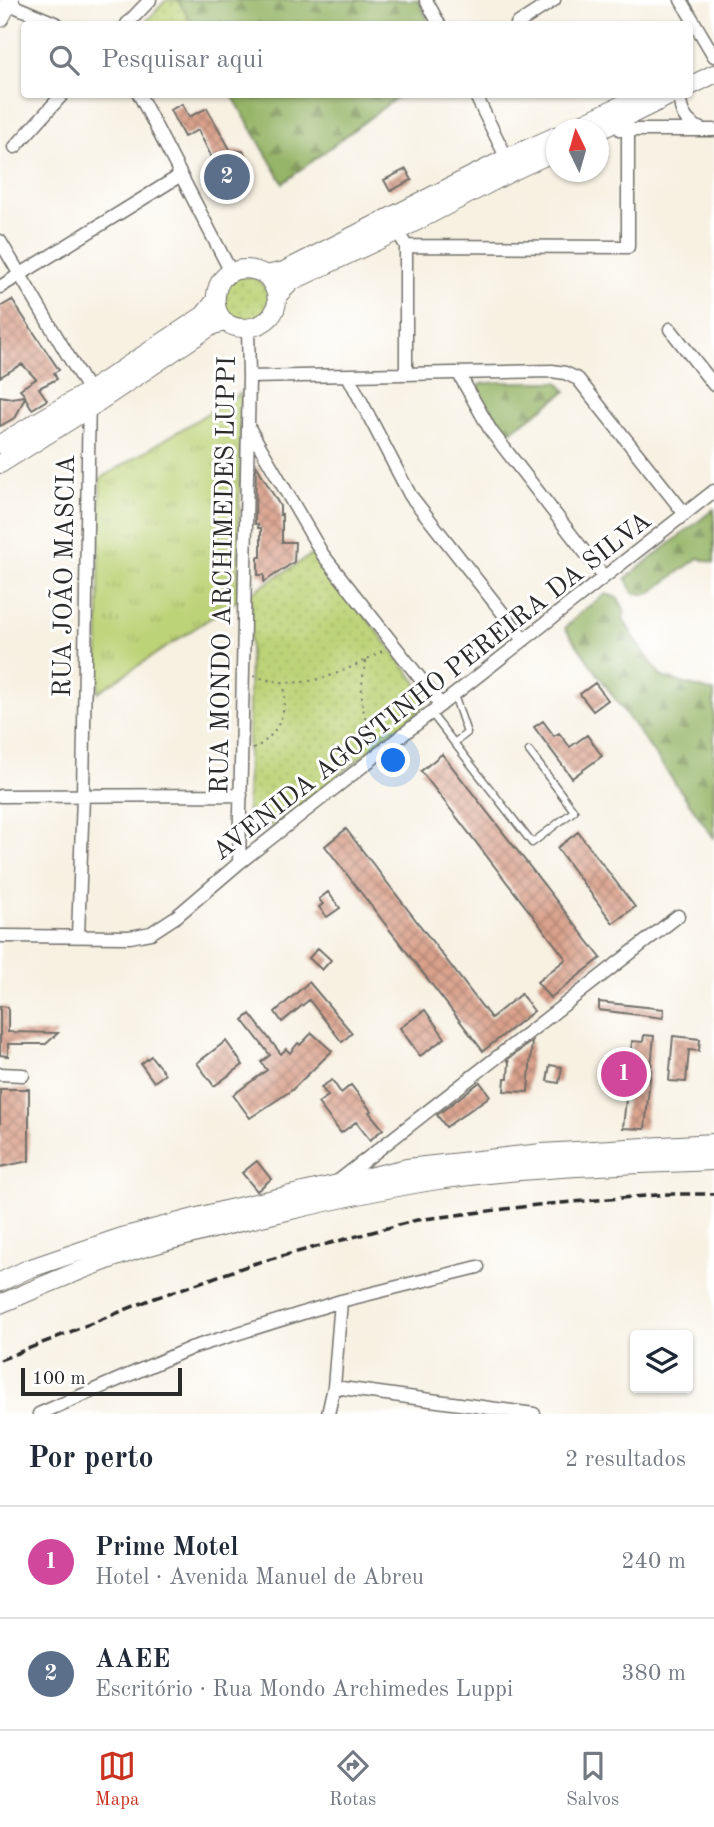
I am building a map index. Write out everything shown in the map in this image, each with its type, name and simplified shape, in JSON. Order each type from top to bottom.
[{"type":"street","points":[[130,21],[150,0]]},
{"type":"street","points":[[426,0],[437,21]]},
{"type":"street","points":[[522,21],[554,0]]},
{"type":"street","points":[[681,0],[714,56]]},
{"type":"street","points":[[6,7],[48,21]]},
{"type":"street","points":[[693,72],[714,62]]},
{"type":"street","points":[[693,84],[714,74]]},
{"type":"street","points":[[15,147],[59,98]]},
{"type":"street","points":[[141,98],[231,272]]},
{"type":"street","points":[[477,98],[510,165]]},
{"type":"street","points":[[592,119],[637,98]]},
{"type":"street","points":[[609,126],[665,98]]},
{"type":"street","points":[[680,98],[684,116],[693,126],[710,130]]},
{"type":"street","points":[[402,238],[628,247],[628,130]]},
{"type":"street","points":[[609,131],[710,130]]},
{"type":"street","points":[[277,296],[292,281],[402,238],[546,142]]},
{"type":"street","points":[[266,275],[284,271],[510,165],[546,153]]},
{"type":"street","points":[[0,287],[181,175]]},
{"type":"street","points":[[402,238],[406,374]]},
{"type":"street","points":[[0,241],[89,391]]},
{"type":"street","points":[[243,268],[255,269],[266,275],[277,296],[270,318],[260,326],[248,329],[236,328],[226,322],[215,301],[216,290],[222,279],[243,268]]},
{"type":"street","points":[[0,444],[89,391],[204,315],[215,301]]},
{"type":"street","points":[[0,464],[89,409],[213,325],[226,322]]},
{"type":"street","name":"RUA MONDO ARCHIMEDES LUPPI","points":[[239,863],[248,329]]},
{"type":"street","points":[[670,329],[714,385]]},
{"type":"street","points":[[249,377],[552,371],[565,373],[578,379],[685,513]]},
{"type":"street","points":[[459,374],[491,431],[604,577]]},
{"type":"street","points":[[348,376],[410,495],[524,640]]},
{"type":"street","name":"RUA JOÃO MASCIA","points":[[79,936],[89,391]]},
{"type":"street","points":[[248,426],[323,555],[394,645],[436,709]]},
{"type":"street","name":"AVENIDA AGOSTINHO PEREIRA DA SILVA","points":[[0,936],[130,937],[151,933],[177,916],[239,863],[714,491]]},
{"type":"street","points":[[0,796],[241,794]]},
{"type":"street","points":[[334,1185],[678,916]]},
{"type":"street","points":[[0,1074],[23,1075]]},
{"type":"street","points":[[0,1282],[28,1269],[122,1237],[407,1168],[542,1153],[714,1143]]},
{"type":"street","points":[[0,1304],[142,1249],[241,1221],[358,1194],[440,1180],[543,1169],[714,1161]]},
{"type":"street","points":[[39,1414],[191,1348],[341,1300],[478,1267]]},
{"type":"street","points":[[328,1414],[334,1387],[341,1300]]},
{"type":"street","points":[[334,1387],[534,1414]]},
{"type":"lane","points":[[454,695],[467,733],[454,743]]},
{"type":"lane","points":[[436,709],[454,743],[532,843],[574,811],[529,751]]},
{"type":"path","points":[[243,672],[284,683],[319,680],[335,675],[394,645]]},
{"type":"path","points":[[366,660],[361,692],[362,708],[373,738],[383,751]]},
{"type":"path","points":[[242,752],[255,749],[266,742],[280,722],[286,698],[284,683]]},
{"type":"green space","points":[[166,0],[178,0],[190,21],[147,21]]},
{"type":"green space","points":[[178,0],[418,0],[428,21],[190,21]]},
{"type":"green space","points":[[234,98],[396,98],[283,183]]},
{"type":"green space","points":[[238,276],[257,278],[269,293],[266,311],[252,323],[226,314],[224,287]]},
{"type":"green space","points":[[558,382],[566,391],[501,439],[477,391],[481,384]]},
{"type":"green space","points":[[241,393],[238,600],[98,692],[100,479]]},
{"type":"green space","points":[[714,509],[714,563],[698,558],[649,594],[633,593],[626,578]]},
{"type":"green space","points":[[316,552],[424,692],[426,703],[277,824],[262,826],[251,819],[247,809],[251,593]]},
{"type":"green space","points":[[606,594],[618,598],[625,611],[623,619],[662,677],[714,692],[714,838],[565,628],[581,612]]},
{"type":"building","points":[[182,104],[189,117],[207,108],[231,151],[243,151],[256,174],[251,188],[233,199],[212,194],[202,173],[210,172],[215,160],[198,130],[184,137],[170,110]]},
{"type":"building","points":[[406,169],[412,180],[390,191],[384,180]]},
{"type":"building","points":[[12,300],[59,370],[54,373],[57,379],[39,388],[47,400],[32,409],[25,397],[16,417],[0,426],[0,396],[25,396],[20,389],[36,379],[22,364],[0,377],[0,307]]},
{"type":"building","points":[[256,465],[280,506],[282,542],[295,542],[294,562],[264,582],[264,575],[258,575],[261,528],[255,524]]},
{"type":"building","points":[[595,683],[608,700],[593,711],[580,694]]},
{"type":"building","points":[[543,721],[554,736],[559,733],[570,747],[587,735],[602,756],[572,778],[534,727]]},
{"type":"building","points":[[442,754],[601,958],[550,998],[537,982],[566,959],[421,771]]},
{"type":"building","points":[[346,829],[491,1018],[521,994],[534,1011],[483,1051],[325,846]]},
{"type":"building","points":[[578,832],[635,907],[613,923],[557,848]]},
{"type":"building","points":[[328,892],[340,908],[327,917],[319,907],[323,904],[319,899]]},
{"type":"building","points":[[318,948],[331,960],[322,970],[309,958]]},
{"type":"building","points":[[309,982],[352,1033],[342,1042],[309,1000],[282,1022],[275,1012]]},
{"type":"building","points":[[599,1002],[664,1009],[663,1018],[599,1010]]},
{"type":"building","points":[[0,1006],[8,1007],[8,1032],[58,1033],[46,1044],[8,1044],[8,1056],[0,1055]]},
{"type":"building","points":[[425,1010],[445,1038],[420,1056],[400,1028]]},
{"type":"building","points":[[250,1014],[281,1054],[286,1049],[290,1053],[312,1033],[332,1051],[292,1090],[250,1118],[233,1095],[267,1070],[261,1062],[270,1055],[243,1020]]},
{"type":"building","points":[[644,1035],[654,1036],[645,1129],[623,1128],[632,1041],[643,1042]]},
{"type":"building","points":[[673,1036],[700,1039],[699,1051],[689,1050],[686,1082],[669,1081]]},
{"type":"building","points":[[226,1041],[243,1065],[214,1086],[197,1063]]},
{"type":"building","points":[[532,1041],[528,1092],[504,1091],[505,1078],[508,1078],[507,1060]]},
{"type":"building","points":[[151,1056],[165,1074],[154,1082],[141,1064]]},
{"type":"building","points":[[550,1065],[562,1067],[559,1083],[547,1081]]},
{"type":"building","points":[[332,1080],[341,1093],[351,1085],[383,1129],[370,1140],[356,1122],[341,1133],[318,1103],[328,1096],[321,1087]]},
{"type":"building","points":[[480,1082],[490,1096],[446,1127],[437,1115]]},
{"type":"building","points":[[0,1089],[29,1089],[29,1161],[0,1167]]},
{"type":"building","points":[[257,1161],[271,1179],[257,1191],[242,1173]]},
{"type":"railway","points":[[0,1360],[152,1299],[256,1263],[417,1220],[537,1205],[668,1194],[714,1194]]},
{"type":"place","name":"AAEE","points":[[227,177]]},
{"type":"place","name":"Prime Motel","points":[[624,1074]]}]
